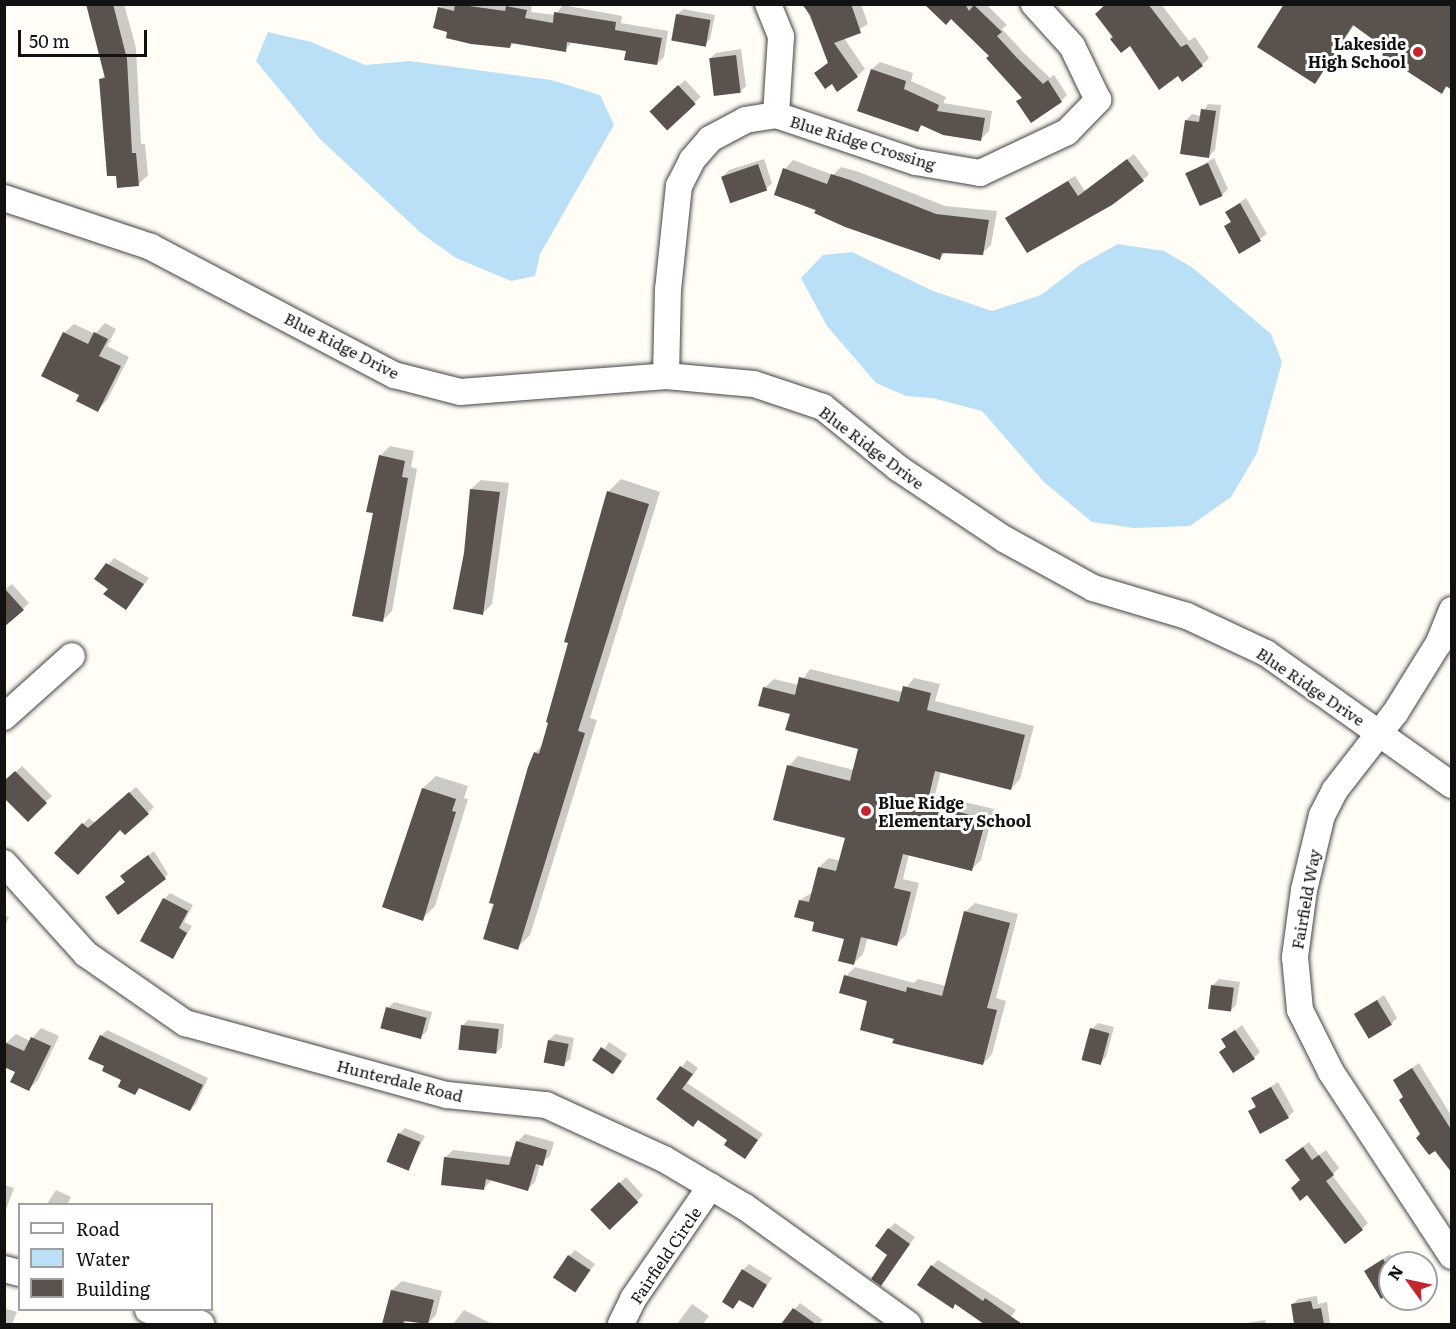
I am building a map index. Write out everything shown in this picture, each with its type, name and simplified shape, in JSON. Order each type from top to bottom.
[{"type":"street","name":"Blue Ridge Crossing","points":[[768,4],[781,37],[776,116]]},
{"type":"street","name":"Blue Ridge Crossing","points":[[666,376],[668,290],[680,186],[692,160],[710,139],[745,120],[776,116],[916,162],[980,173],[1067,132],[1098,100],[1072,46],[1034,4]]},
{"type":"street","name":"Blue Ridge Drive","points":[[4,198],[151,247],[394,375],[460,392],[666,376],[754,384],[823,407],[898,468],[1004,539],[1093,588],[1187,616],[1266,653],[1452,784]]},
{"type":"street","name":"Fairfield Way","points":[[1452,610],[1438,644],[1322,815],[1304,890],[1294,957],[1300,1010],[1330,1072],[1452,1256]]},
{"type":"street","points":[[4,717],[72,656]]},
{"type":"street","name":"Hunterdale Road","points":[[4,864],[86,954],[185,1023],[447,1095],[546,1105],[664,1159],[711,1186],[908,1324]]},
{"type":"street","name":"Fairfield Circle","points":[[621,1324],[633,1299],[711,1186]]},
{"type":"street","points":[[152,1311],[201,1324]]},
{"type":"water","points":[[268,32],[311,42],[365,65],[410,61],[551,80],[600,95],[614,125],[540,254],[535,276],[511,281],[456,258],[421,233],[320,139],[256,61]]},
{"type":"water","points":[[1118,244],[1164,251],[1193,268],[1271,334],[1282,362],[1257,453],[1231,497],[1190,526],[1134,528],[1092,522],[1044,482],[982,411],[932,398],[906,396],[876,383],[827,326],[801,278],[823,255],[852,252],[933,291],[992,311],[1041,295],[1080,265]]},
{"type":"building","points":[[86,4],[113,4],[127,59],[132,153],[136,153],[139,186],[117,188],[116,176],[107,176],[99,79],[105,78]]},
{"type":"building","points":[[455,4],[505,11],[506,6],[527,10],[525,18],[553,23],[554,12],[616,22],[615,30],[662,38],[657,65],[624,60],[626,51],[567,42],[566,52],[511,43],[510,48],[471,44],[446,38],[447,32],[433,28],[438,7],[454,11]]},
{"type":"building","points":[[802,4],[851,4],[861,33],[834,43],[858,77],[837,92],[832,84],[825,89],[814,73],[828,63],[810,15]]},
{"type":"building","points":[[924,4],[965,4],[969,11],[974,5],[1002,32],[997,36],[1017,58],[1043,84],[1048,80],[1062,102],[1031,123],[1016,101],[1022,98],[986,58],[989,56],[951,19],[946,25]]},
{"type":"building","points":[[1106,4],[1148,4],[1181,47],[1187,44],[1203,66],[1182,82],[1178,76],[1159,90],[1130,46],[1121,53],[1110,39],[1113,37],[1095,14]]},
{"type":"building","points":[[1284,4],[1452,4],[1452,90],[1446,86],[1442,94],[1382,55],[1386,49],[1353,25],[1315,84],[1257,47]]},
{"type":"building","points":[[676,14],[710,20],[706,47],[671,41]]},
{"type":"building","points":[[736,55],[741,93],[714,96],[709,58]]},
{"type":"building","points":[[871,69],[906,81],[904,89],[939,105],[937,111],[985,118],[981,141],[943,135],[921,125],[918,132],[857,111]]},
{"type":"building","points":[[678,85],[696,104],[667,131],[649,112]]},
{"type":"building","points":[[1201,109],[1216,111],[1209,158],[1180,154],[1185,120],[1199,122]]},
{"type":"building","points":[[1127,159],[1144,181],[1112,205],[1027,253],[1005,218],[1068,181],[1078,196]]},
{"type":"building","points":[[1208,163],[1223,196],[1200,206],[1185,173]]},
{"type":"building","points":[[758,164],[767,190],[730,203],[721,177]]},
{"type":"building","points":[[783,168],[827,184],[831,174],[936,214],[989,220],[983,255],[942,253],[940,260],[845,227],[814,213],[816,210],[774,195]]},
{"type":"building","points":[[1240,203],[1261,241],[1239,254],[1224,226],[1231,222],[1225,212]]},
{"type":"building","points":[[63,332],[88,344],[94,332],[108,339],[99,356],[121,366],[98,412],[76,401],[79,395],[41,376]]},
{"type":"building","points":[[379,455],[405,461],[402,477],[408,478],[383,622],[352,616],[373,513],[366,512]]},
{"type":"building","points":[[470,489],[500,492],[483,615],[453,609],[464,553]]},
{"type":"building","points":[[607,491],[649,504],[578,731],[585,733],[518,950],[483,939],[494,904],[489,903],[528,767],[534,752],[539,754],[548,723],[546,722],[568,643],[564,642]]},
{"type":"building","points":[[106,563],[144,584],[126,610],[103,594],[108,589],[94,579]]},
{"type":"building","points":[[4,588],[24,610],[4,627]]},
{"type":"building","name":"Blue Ridge Elementary School","points":[[799,677],[899,702],[903,686],[931,693],[927,710],[1025,735],[1011,790],[935,771],[927,804],[986,819],[972,871],[903,854],[894,888],[911,892],[897,946],[861,937],[854,965],[838,961],[844,939],[812,931],[814,922],[794,917],[799,900],[809,902],[818,867],[836,871],[845,838],[773,820],[787,765],[850,781],[858,749],[785,730],[790,714],[758,706],[763,687],[795,695]]},
{"type":"building","points":[[15,771],[47,803],[28,822],[4,798],[4,781]]},
{"type":"building","points":[[422,788],[456,799],[452,811],[456,812],[423,921],[382,907]]},
{"type":"building","points":[[129,792],[149,814],[125,835],[120,830],[78,875],[54,853],[82,823],[88,828]]},
{"type":"building","points":[[148,855],[166,879],[118,915],[105,897],[125,882],[120,876]]},
{"type":"building","points":[[163,898],[188,911],[179,928],[187,933],[173,959],[140,941]]},
{"type":"building","points":[[964,911],[1010,923],[987,1008],[997,1010],[983,1065],[892,1043],[894,1039],[860,1030],[867,1001],[839,993],[844,975],[906,992],[907,987],[942,996]]},
{"type":"building","points":[[1211,985],[1234,988],[1231,1012],[1208,1009]]},
{"type":"building","points":[[1377,1000],[1392,1025],[1369,1039],[1354,1014]]},
{"type":"building","points":[[386,1007],[427,1018],[421,1039],[380,1028]]},
{"type":"building","points":[[461,1025],[499,1029],[496,1054],[458,1050]]},
{"type":"building","points":[[1090,1028],[1109,1033],[1101,1065],[1081,1060]]},
{"type":"building","points":[[1235,1030],[1255,1059],[1233,1073],[1219,1052],[1226,1047],[1221,1039]]},
{"type":"building","points":[[100,1035],[203,1085],[190,1111],[139,1088],[135,1095],[118,1087],[121,1080],[102,1071],[104,1066],[88,1059]]},
{"type":"building","points":[[31,1037],[51,1046],[29,1091],[10,1082],[15,1072],[4,1067],[4,1042],[24,1051]]},
{"type":"building","points":[[548,1040],[569,1044],[564,1067],[544,1063]]},
{"type":"building","points":[[601,1047],[622,1061],[613,1074],[592,1060]]},
{"type":"building","points":[[680,1066],[693,1074],[682,1089],[758,1140],[745,1159],[724,1145],[727,1140],[698,1120],[693,1127],[656,1099]]},
{"type":"building","points":[[1412,1068],[1452,1131],[1452,1173],[1435,1151],[1429,1155],[1416,1138],[1420,1134],[1399,1100],[1403,1097],[1393,1080]]},
{"type":"building","points":[[1271,1087],[1289,1118],[1260,1134],[1248,1111],[1256,1107],[1251,1098]]},
{"type":"building","points":[[398,1133],[420,1142],[409,1171],[386,1162]]},
{"type":"building","points":[[516,1141],[547,1150],[543,1166],[536,1164],[528,1191],[486,1179],[484,1190],[441,1185],[444,1157],[509,1165]]},
{"type":"building","points":[[1303,1147],[1312,1160],[1319,1155],[1334,1175],[1326,1181],[1363,1230],[1345,1244],[1307,1195],[1300,1201],[1291,1188],[1300,1180],[1285,1160]]},
{"type":"building","points":[[619,1182],[638,1202],[610,1230],[590,1210]]},
{"type":"building","points":[[888,1228],[910,1244],[881,1286],[871,1279],[887,1255],[875,1246]]},
{"type":"building","points":[[568,1255],[590,1270],[575,1292],[553,1277]]},
{"type":"building","points":[[1378,1262],[1378,1294],[1364,1271]]},
{"type":"building","points":[[931,1265],[983,1301],[985,1298],[1022,1324],[984,1324],[955,1304],[953,1309],[917,1285]]},
{"type":"building","points":[[742,1269],[767,1285],[753,1308],[739,1300],[733,1309],[722,1302]]},
{"type":"building","points":[[391,1290],[434,1300],[428,1324],[404,1321],[403,1324],[382,1324]]},
{"type":"building","points":[[1311,1301],[1313,1309],[1321,1308],[1324,1324],[1294,1324],[1291,1304]]},
{"type":"building","points":[[793,1308],[816,1324],[781,1324]]},
{"type":"place","name":"Lakeside High School","points":[[1418,52]]},
{"type":"place","name":"Blue Ridge Elementary School","points":[[866,811]]}]
